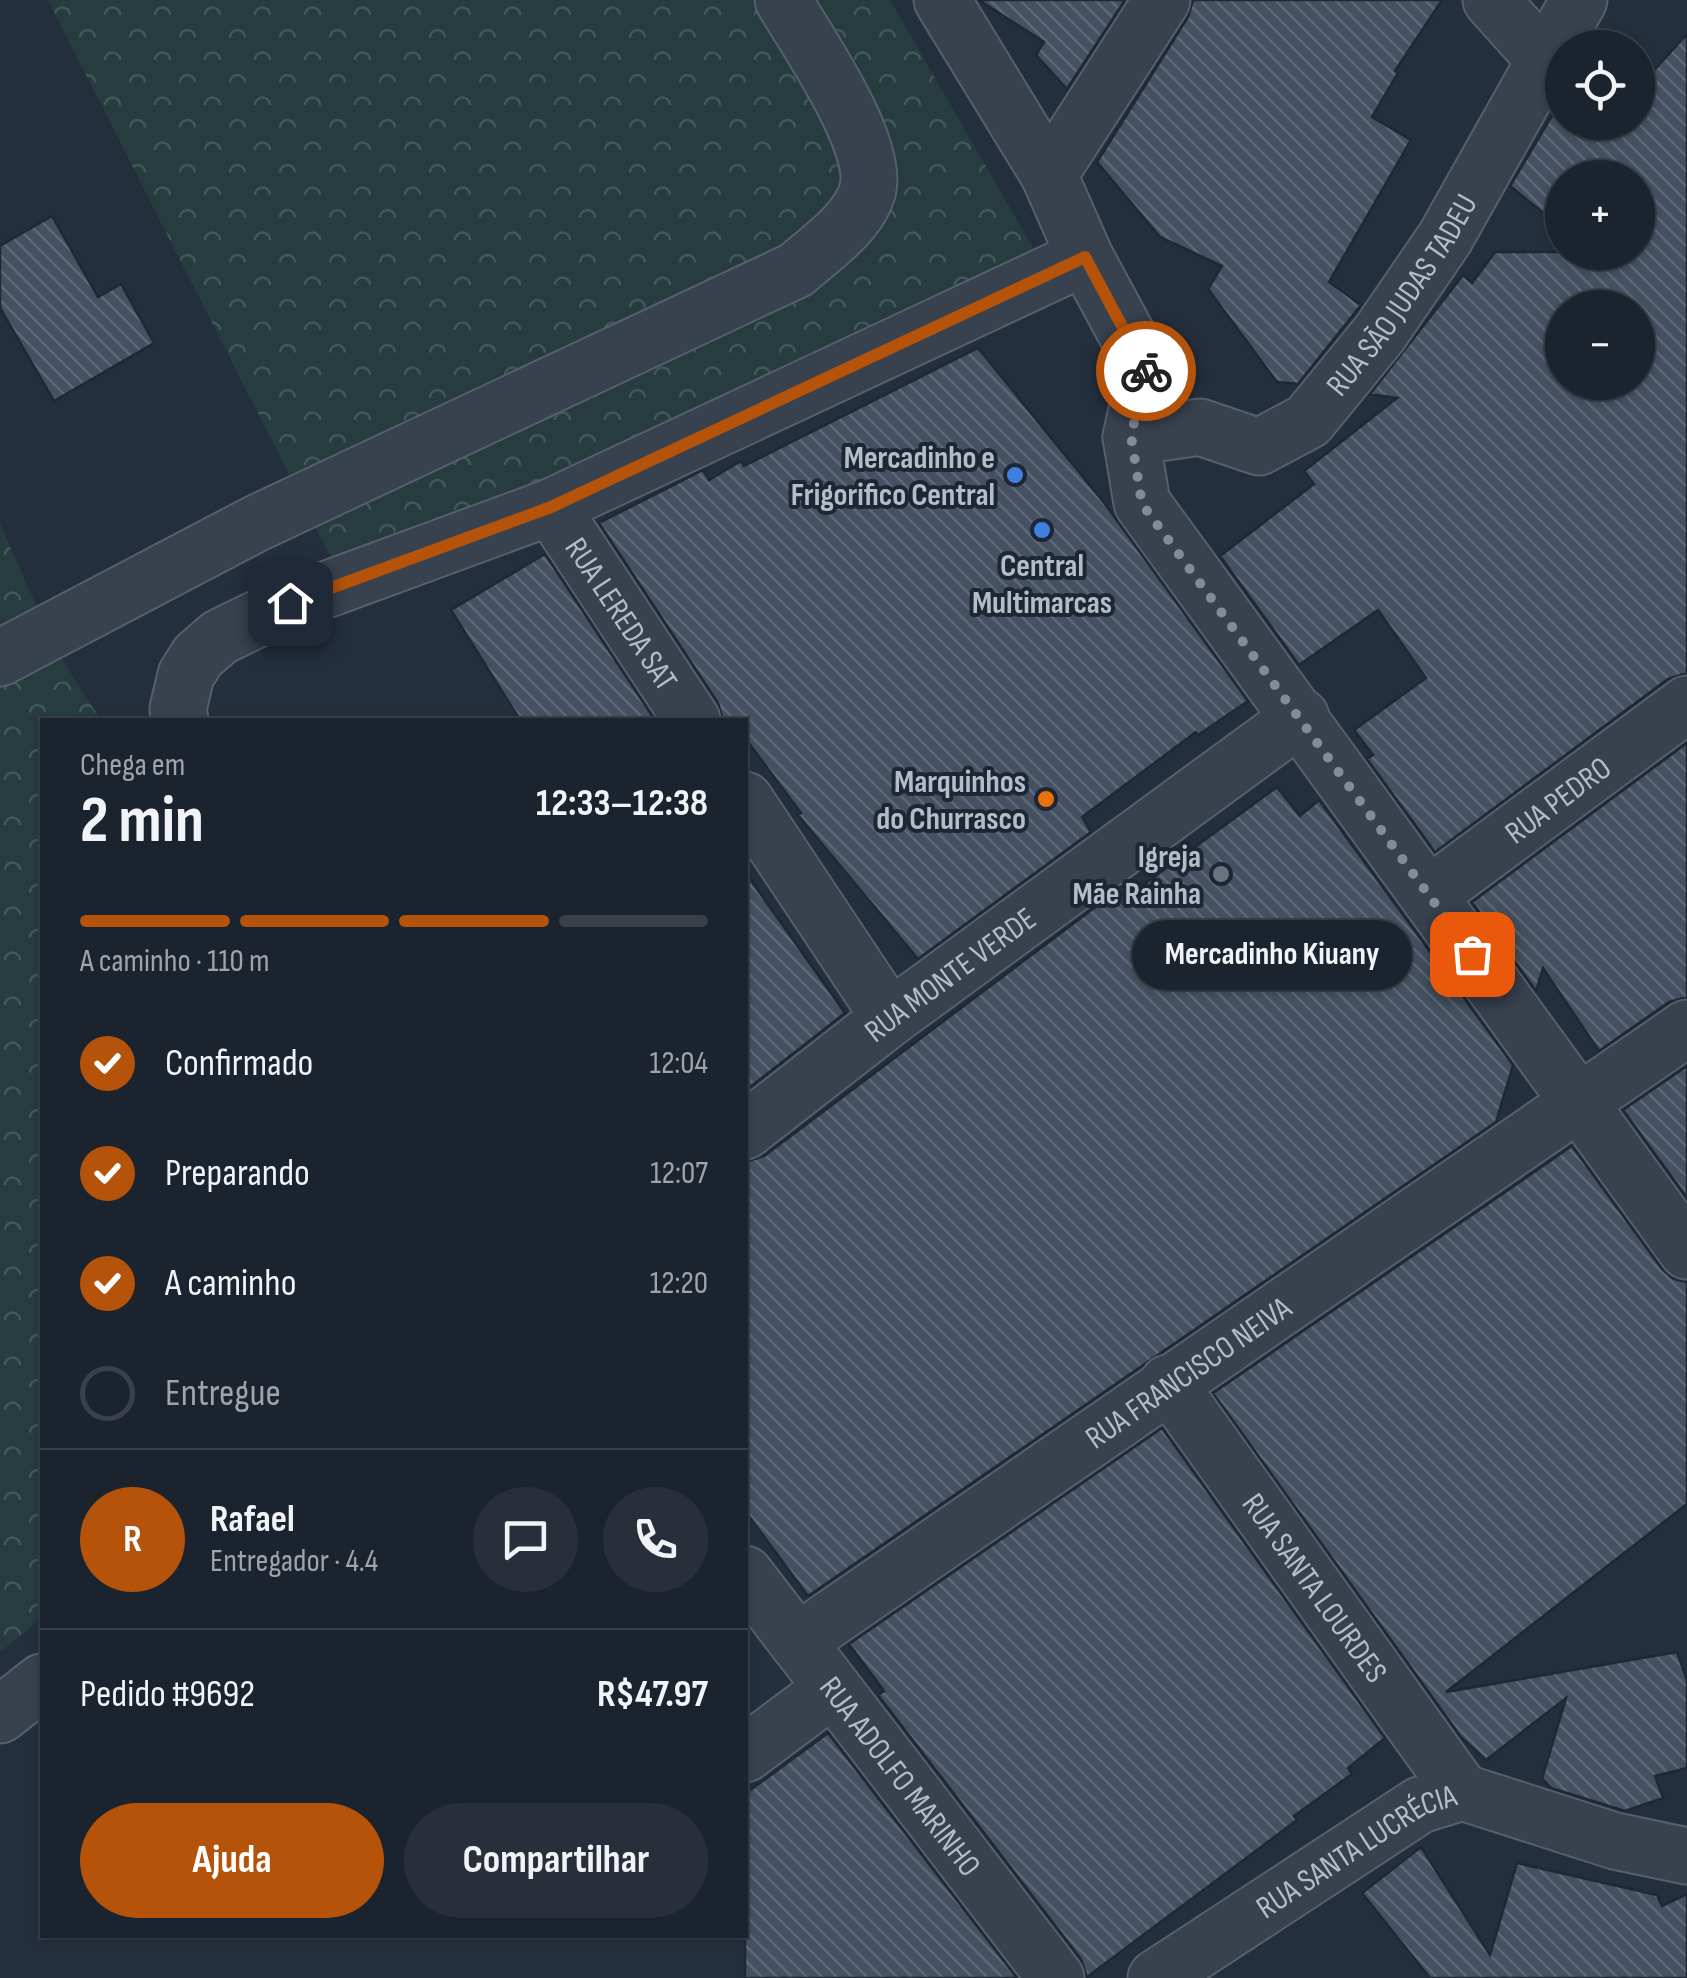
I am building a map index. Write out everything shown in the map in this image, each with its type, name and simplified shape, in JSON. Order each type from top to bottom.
[{"type":"street","points":[[0,658],[257,523],[796,270],[834,237],[854,214],[868,188],[866,162],[850,116],[783,0]]},
{"type":"street","points":[[942,0],[1049,175],[1085,257],[1146,370],[1131,436],[1142,504],[1687,1251]]},
{"type":"street","points":[[1049,175],[1162,0]]},
{"type":"street","points":[[1492,0],[1544,59]]},
{"type":"street","name":"RUA SÃO JUDAS TADEU","points":[[1131,436],[1200,428],[1259,447],[1308,421],[1349,375],[1445,238],[1579,0]]},
{"type":"street","points":[[180,718],[186,675],[198,656],[220,637],[290,603],[551,507],[1085,257]]},
{"type":"street","name":"RUA LEREDA SAT","points":[[551,507],[691,718]]},
{"type":"street","points":[[257,523],[290,603]]},
{"type":"street","name":"RUA PEDRO","points":[[1429,895],[1687,704]]},
{"type":"street","name":"RUA MONTE VERDE","points":[[748,1128],[890,1018],[1301,717]]},
{"type":"street","points":[[748,805],[890,1018]]},
{"type":"street","name":"RUA FRANCISCO NEIVA","points":[[797,1642],[1168,1382],[1687,1028]]},
{"type":"street","name":"RUA SANTA LOURDES","points":[[1168,1382],[1462,1792]]},
{"type":"street","name":"RUA ADOLFO MARINHO","points":[[748,1578],[1056,1978]]},
{"type":"street","points":[[0,1715],[40,1684]]},
{"type":"street","points":[[748,1752],[832,1689]]},
{"type":"street","name":"RUA SANTA LUCRÉCIA","points":[[1156,1978],[1420,1805],[1462,1792],[1615,1841],[1687,1856]]},
{"type":"green space","points":[[48,0],[890,0],[1036,253],[344,583]]},
{"type":"green space","points":[[0,524],[57,652],[100,718],[40,718],[40,1620],[0,1652]]},
{"type":"building","points":[[979,0],[1125,0],[1067,89],[1036,55],[1044,42]]},
{"type":"building","points":[[1193,0],[1442,0],[1395,71],[1398,73],[1372,117],[1411,140],[1329,282],[1361,305],[1298,384],[1277,382],[1208,289],[1222,266],[1160,237],[1097,162],[1188,17]]},
{"type":"building","points":[[1687,34],[1687,673],[1668,679],[1435,852],[1367,759],[1373,755],[1354,730],[1426,678],[1378,610],[1299,665],[1220,556],[1314,484],[1304,471],[1397,398],[1370,394],[1463,275],[1472,283],[1495,252],[1545,252],[1545,270],[1655,270],[1655,160],[1545,160],[1545,214],[1510,186],[1545,127],[1545,140],[1655,140],[1655,69]]},
{"type":"building","points":[[52,216],[98,297],[121,284],[154,343],[54,401],[0,308],[0,246]]},
{"type":"building","points":[[978,348],[1105,504],[1248,701],[1198,735],[1196,732],[1082,817],[1091,832],[918,959],[798,815],[801,813],[748,742],[748,718],[722,718],[718,703],[599,523],[703,470],[709,480],[741,461],[744,466]]},
{"type":"building","points":[[545,554],[654,718],[519,718],[451,610]]},
{"type":"building","points":[[1687,743],[1687,997],[1669,1002],[1599,1051],[1543,968],[1536,991],[1472,902]]},
{"type":"building","points":[[1277,787],[1300,816],[1319,800],[1513,1065],[1496,1122],[808,1596],[748,1515],[748,1161],[764,1156],[1126,884],[1132,893]]},
{"type":"building","points":[[748,876],[845,1013],[748,1089]]},
{"type":"building","points":[[1687,1066],[1687,1198],[1623,1110]]},
{"type":"building","points":[[1572,1146],[1662,1269],[1674,1279],[1687,1282],[1687,1504],[1446,1692],[1677,1652],[1687,1680],[1687,1768],[1655,1776],[1663,1798],[1625,1811],[1551,1788],[1542,1779],[1566,1698],[1486,1760],[1461,1737],[1213,1393]]},
{"type":"building","points":[[1162,1428],[1385,1738],[1348,1768],[1352,1774],[1294,1816],[1297,1820],[1087,1977],[1081,1959],[878,1695],[884,1691],[849,1644]]},
{"type":"building","points":[[828,1733],[1017,1978],[745,1978],[748,1792]]},
{"type":"building","points":[[1421,1847],[1490,1955],[1517,1863],[1657,1895],[1662,1906],[1687,1894],[1687,1978],[1430,1978],[1362,1893]]},
{"type":"way so far","points":[[1146,371],[1131,436],[1142,504],[1472,954]]},
{"type":"place","name":"Mercadinho e Frigorifico Central","points":[[1015,475]]},
{"type":"place","name":"Central Multimarcas","points":[[1042,530]]},
{"type":"place","name":"Marquinhos do Churrasco","points":[[1046,799]]},
{"type":"place","name":"Igreja Mãe Rainha","points":[[1221,874]]},
{"type":"place","name":"Mercadinho Kiuany","points":[[1472,954]]},
{"type":"route","points":[[290,603],[551,507],[1085,257],[1146,371]]}]
